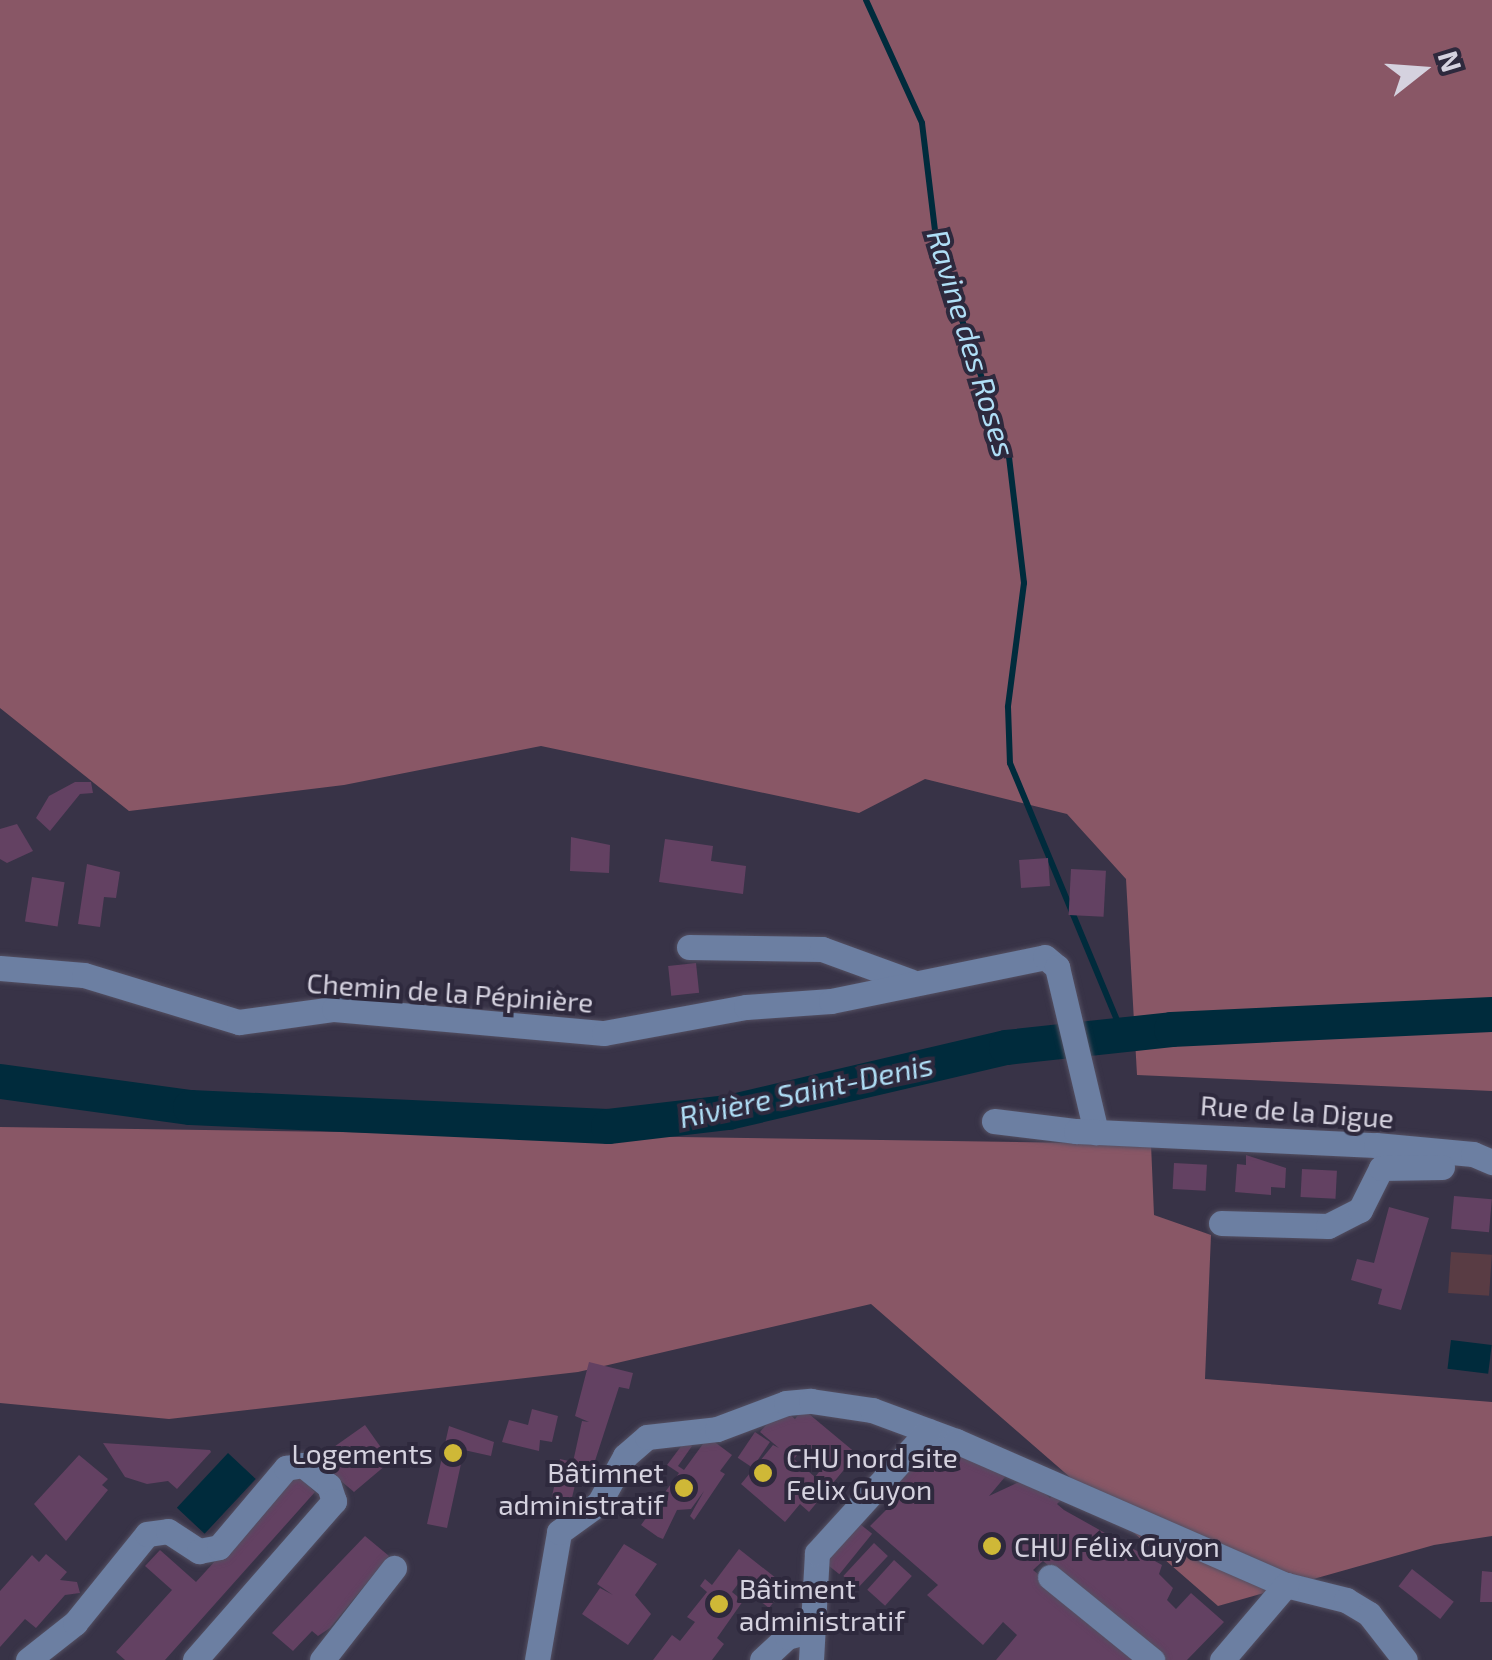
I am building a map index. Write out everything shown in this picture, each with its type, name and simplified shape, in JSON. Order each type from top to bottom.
[{"type":"street","points":[[688,948],[822,949],[910,981]]},
{"type":"street","name":"Chemin de la Pépinière","points":[[0,968],[84,975],[239,1022],[334,1008],[604,1033],[746,1007],[831,1001],[1033,956],[1052,962],[1060,982],[1095,1127]]},
{"type":"street","name":"Rue de la Digue","points":[[994,1120],[1376,1145],[1474,1154],[1492,1164]]},
{"type":"street","points":[[1222,1224],[1328,1226],[1360,1210],[1388,1165],[1492,1164]]},
{"type":"street","points":[[537,1660],[559,1532],[599,1503],[624,1456],[647,1437],[716,1428],[811,1401],[872,1410],[1286,1585],[1346,1600],[1369,1614],[1405,1660]]},
{"type":"street","points":[[810,1660],[817,1553],[928,1431]]},
{"type":"street","points":[[28,1660],[75,1622],[147,1534],[168,1532],[198,1551],[220,1547],[286,1468],[303,1465],[329,1486],[334,1501],[195,1660]]},
{"type":"street","points":[[322,1660],[394,1568]]},
{"type":"street","points":[[1050,1577],[1152,1660]]},
{"type":"street","points":[[1222,1660],[1286,1585]]},
{"type":"street","points":[[762,1660],[787,1638],[813,1630]]},
{"type":"shaded area","points":[[0,0],[1492,0],[1492,1091],[1137,1075],[1126,879],[1067,814],[925,779],[859,813],[541,746],[344,785],[129,811],[0,708]]},
{"type":"shaded area","points":[[0,1127],[1151,1144],[1154,1215],[1211,1235],[1205,1379],[1492,1402],[1492,1536],[1434,1545],[1218,1606],[871,1304],[578,1372],[169,1419],[0,1403]]},
{"type":"shaded area","points":[[1451,1252],[1492,1255],[1489,1296],[1448,1293]]},
{"type":"water","points":[[1451,1340],[1492,1345],[1488,1374],[1447,1369]]},
{"type":"water","points":[[228,1453],[256,1479],[205,1534],[177,1508]]},
{"type":"building","points":[[75,782],[91,782],[93,793],[80,794],[50,831],[36,818],[49,796]]},
{"type":"building","points":[[17,824],[33,851],[7,863],[0,859],[0,829]]},
{"type":"building","points":[[571,837],[610,845],[609,873],[570,871]]},
{"type":"building","points":[[665,839],[713,846],[711,861],[746,866],[743,894],[659,882]]},
{"type":"building","points":[[1048,858],[1050,886],[1021,888],[1019,860]]},
{"type":"building","points":[[87,864],[120,872],[116,898],[104,897],[100,927],[78,924]]},
{"type":"building","points":[[1071,869],[1106,871],[1104,917],[1069,915]]},
{"type":"building","points":[[32,877],[65,882],[58,927],[25,921]]},
{"type":"building","points":[[696,963],[699,993],[671,996],[668,966]]},
{"type":"building","points":[[1246,1155],[1286,1168],[1285,1188],[1271,1187],[1271,1195],[1235,1192],[1237,1164],[1246,1165]]},
{"type":"building","points":[[1174,1163],[1207,1165],[1206,1191],[1173,1189]]},
{"type":"building","points":[[1302,1169],[1337,1171],[1335,1199],[1301,1197]]},
{"type":"building","points":[[1454,1196],[1492,1199],[1489,1232],[1451,1229]]},
{"type":"building","points":[[1389,1207],[1429,1218],[1401,1310],[1378,1304],[1382,1289],[1351,1280],[1357,1259],[1374,1263]]},
{"type":"building","points":[[589,1362],[633,1373],[629,1389],[619,1387],[593,1467],[580,1464],[570,1506],[551,1501],[560,1459],[573,1462],[582,1421],[589,1422],[575,1416]]},
{"type":"building","name":"Logements","points":[[532,1409],[558,1416],[552,1442],[540,1440],[539,1451],[502,1442],[509,1420],[528,1425]]},
{"type":"building","points":[[803,1409],[857,1454],[809,1512],[800,1504],[785,1522],[741,1484],[773,1445],[779,1448],[760,1432],[771,1419],[788,1413],[795,1419]],"holes":[[[806,1444],[827,1462],[815,1477],[794,1459]]]},
{"type":"building","points":[[365,1425],[387,1456],[386,1465],[354,1492],[322,1465],[337,1457],[331,1449]]},
{"type":"building","name":"Logements","points":[[449,1426],[494,1442],[491,1456],[464,1450],[447,1528],[427,1524]]},
{"type":"building","points":[[755,1432],[770,1442],[753,1468],[738,1458]]},
{"type":"building","name":"Bâtimnet administratif","points":[[708,1437],[732,1455],[720,1471],[725,1474],[694,1520],[690,1516],[704,1491],[691,1509],[677,1510],[663,1539],[658,1537],[641,1525],[679,1473],[667,1465],[685,1441],[692,1446],[678,1466],[684,1470]]},
{"type":"building","points":[[103,1443],[211,1452],[177,1489],[168,1481],[147,1484],[125,1477]]},
{"type":"building","points":[[952,1445],[1010,1471],[989,1496],[1028,1478],[1050,1498],[1055,1492],[1065,1496],[1057,1504],[1064,1510],[1162,1565],[1159,1574],[1173,1588],[1167,1600],[1176,1609],[1191,1593],[1224,1622],[1187,1660],[1163,1660],[1043,1561],[1033,1570],[1143,1660],[996,1660],[1017,1635],[1003,1622],[983,1645],[927,1595],[938,1585],[870,1526],[892,1504],[878,1490],[911,1456],[925,1471]]},
{"type":"building","points":[[79,1455],[108,1479],[102,1485],[108,1490],[66,1541],[34,1504]]},
{"type":"building","points":[[295,1473],[315,1492],[165,1660],[125,1660],[116,1652],[172,1590],[145,1566],[160,1550],[196,1582]]},
{"type":"building","name":"Bâtiment administratif","points":[[855,1520],[872,1534],[839,1574],[822,1560]]},
{"type":"building","points":[[365,1536],[389,1556],[330,1628],[318,1636],[312,1631],[293,1651],[272,1633]]},
{"type":"building","name":"Bâtiment administratif","points":[[874,1543],[888,1556],[857,1589],[843,1576]]},
{"type":"building","name":"Bâtiment administratif","points":[[624,1544],[657,1564],[635,1595],[651,1614],[628,1645],[582,1614],[600,1588],[613,1595],[597,1584]]},
{"type":"building","name":"Bâtiment administratif","points":[[739,1549],[786,1586],[769,1608],[738,1584],[732,1592],[743,1601],[717,1638],[724,1644],[712,1660],[653,1660],[672,1635],[680,1641],[695,1622],[687,1617],[707,1592],[700,1586],[705,1579],[712,1585]]},
{"type":"building","points":[[46,1554],[67,1572],[60,1580],[77,1582],[80,1593],[65,1595],[36,1628],[25,1619],[0,1647],[0,1591],[32,1555],[39,1562]]},
{"type":"building","name":"Bâtiment administratif","points":[[894,1560],[912,1576],[885,1606],[867,1590]]},
{"type":"building","points":[[1412,1569],[1454,1602],[1440,1619],[1398,1586]]},
{"type":"building","points":[[1482,1571],[1492,1572],[1492,1602],[1480,1602]]},
{"type":"waterway","name":"Ravine des Roses","points":[[866,0],[922,123],[937,247],[1009,457],[1024,583],[1008,707],[1010,763],[1123,1034]]},
{"type":"waterway","name":"Rivière Saint-Denis","points":[[0,1081],[190,1107],[608,1126],[728,1112],[1006,1047],[1171,1029],[1492,1014]]},
{"type":"place","name":"Logements","points":[[453,1453]]},
{"type":"place","name":"CHU nord site Felix Guyon","points":[[763,1473]]},
{"type":"place","name":"Bâtimnet administratif","points":[[684,1488]]},
{"type":"place","name":"CHU Félix Guyon","points":[[992,1546]]},
{"type":"place","name":"Bâtiment administratif","points":[[719,1604]]}]
